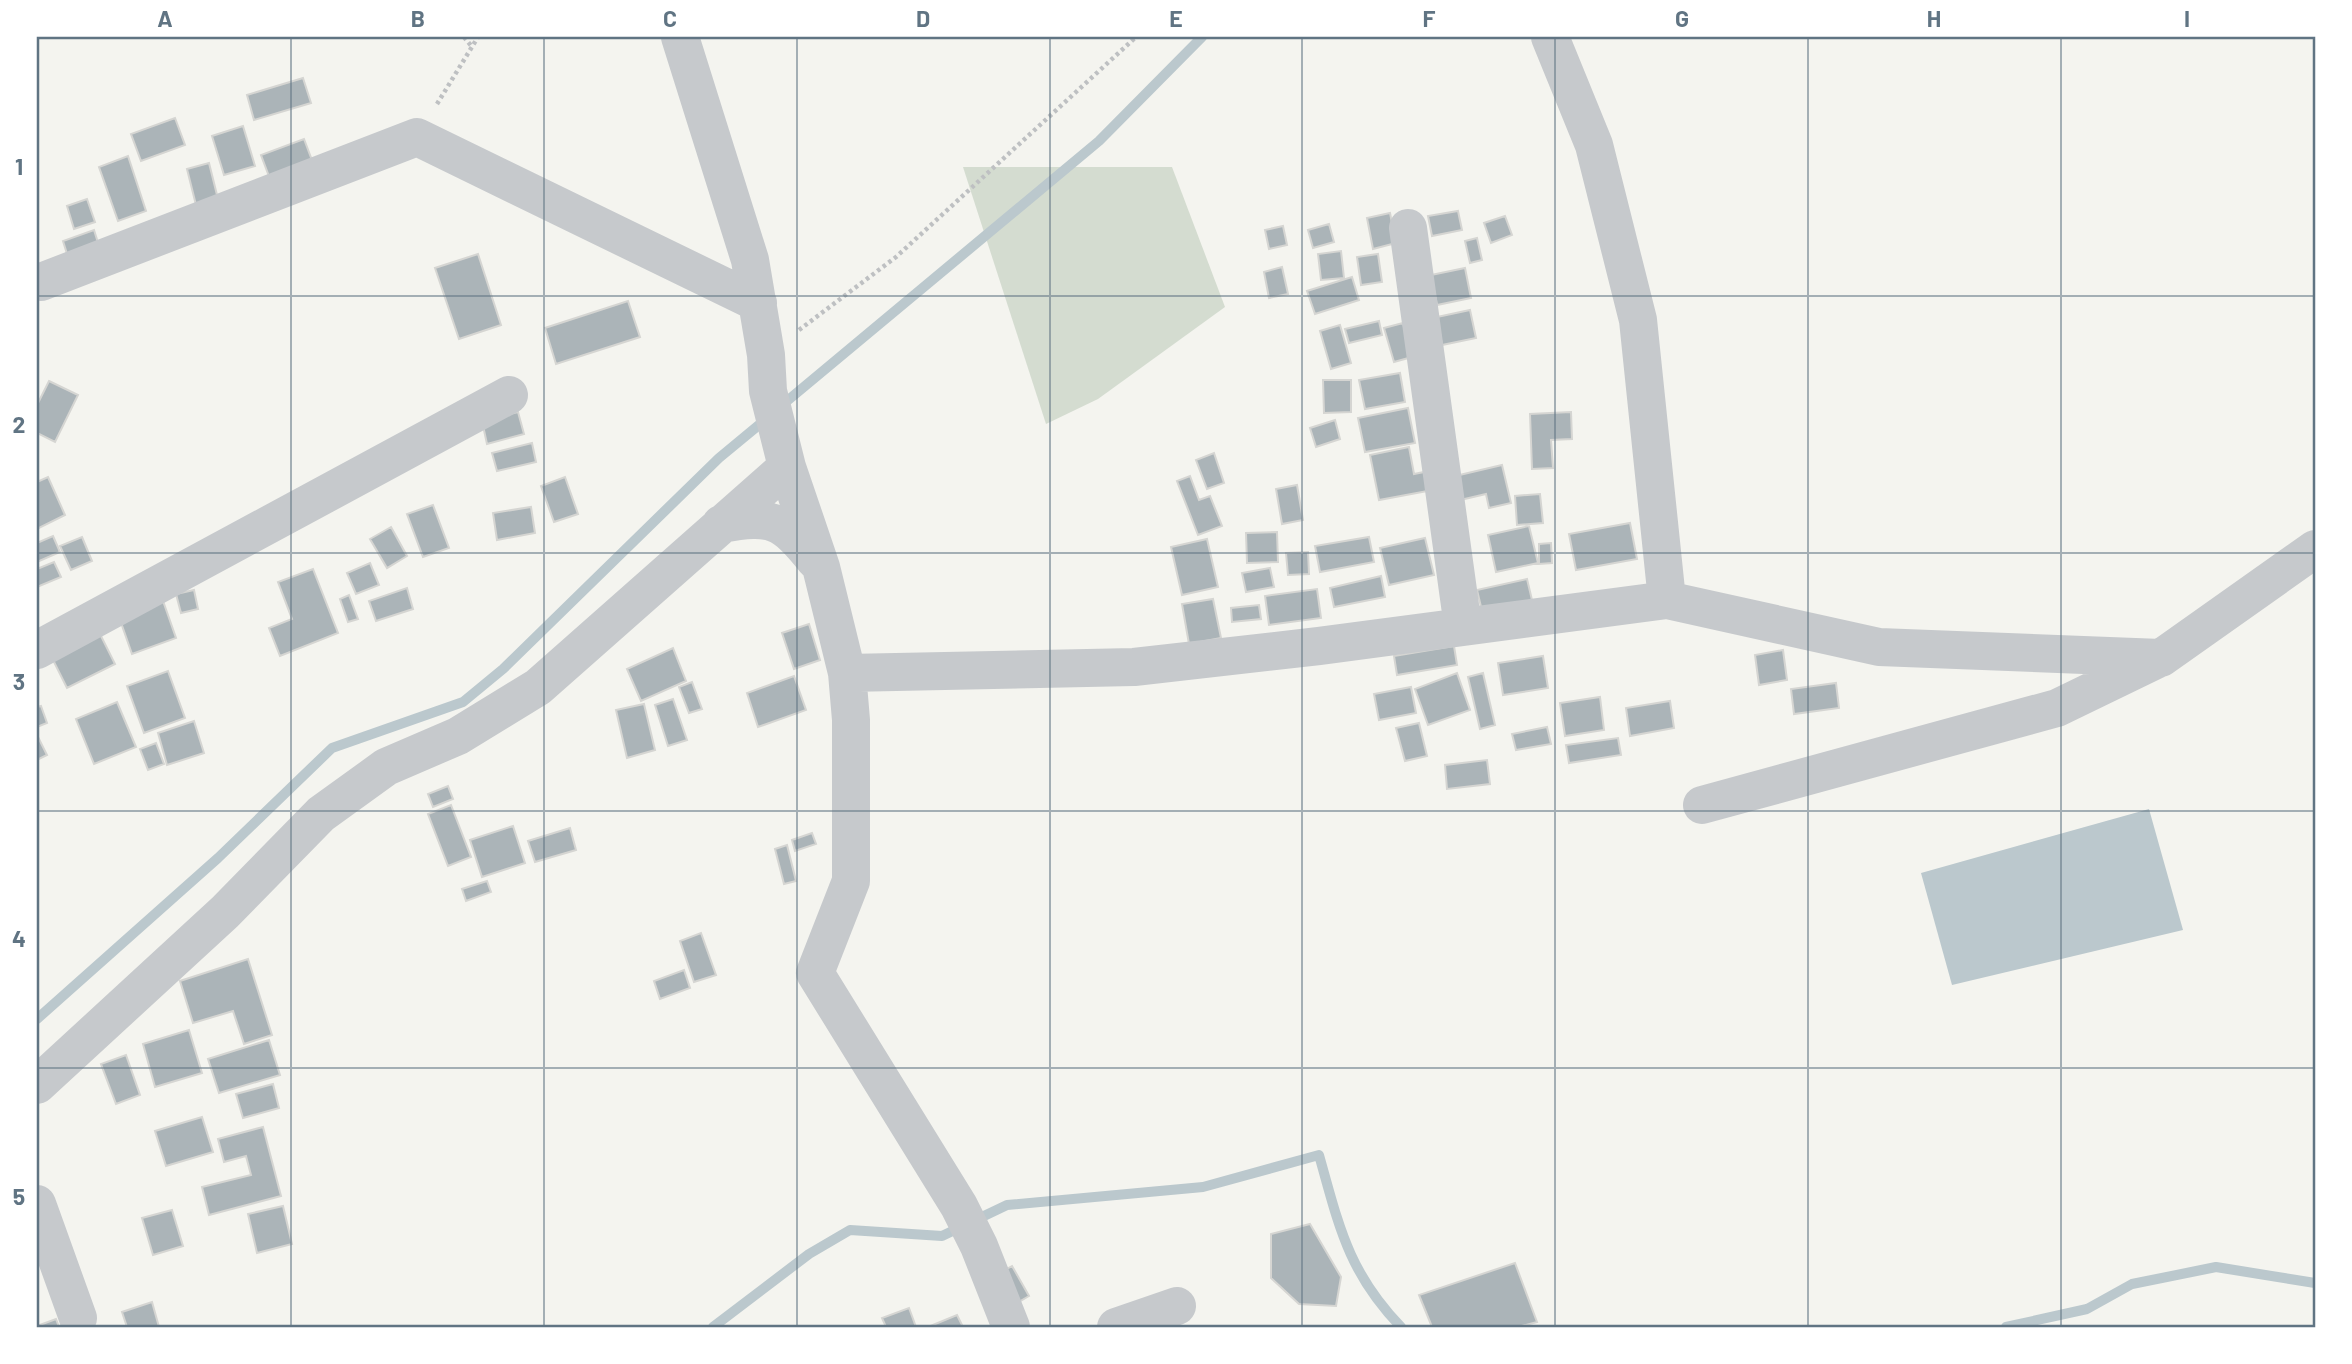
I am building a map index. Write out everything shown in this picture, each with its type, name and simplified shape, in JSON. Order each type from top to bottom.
[{"type":"street","points":[[680,37],[750,260],[767,373],[784,457],[821,567],[847,673],[851,720],[851,881],[815,973],[959,1206],[979,1246],[1011,1327]]},
{"type":"street","points":[[1549,37],[1594,145],[1638,320],[1667,600]]},
{"type":"street","points":[[41,282],[417,137],[758,303]]},
{"type":"street","points":[[1408,228],[1463,627]]},
{"type":"street","points":[[37,650],[509,395]]},
{"type":"street","points":[[37,1085],[225,912],[321,814],[387,767],[458,736],[538,687],[721,524],[784,457]]},
{"type":"street","points":[[721,524],[758,518],[791,530],[821,567]]},
{"type":"street","points":[[1702,805],[2057,708],[2161,658],[2315,549]]},
{"type":"street","points":[[847,673],[1134,667],[1667,600],[1878,647],[2161,658]]},
{"type":"street","points":[[37,1203],[78,1318]]},
{"type":"street","points":[[1116,1327],[1177,1306]]},
{"type":"path","points":[[464,37],[472,47]]},
{"type":"path","points":[[417,137],[478,37]]},
{"type":"path","points":[[767,373],[1136,37]]},
{"type":"shaded area","points":[[963,167],[1172,167],[1225,307],[1098,399],[1046,424]]},
{"type":"shaded area","points":[[2149,809],[2183,930],[1952,985],[1921,873]]},
{"type":"building","points":[[303,78],[311,103],[254,120],[247,95]]},
{"type":"building","points":[[175,118],[185,145],[141,161],[131,134]]},
{"type":"building","points":[[243,126],[255,166],[224,175],[212,136]]},
{"type":"building","points":[[304,139],[313,163],[270,179],[261,155]]},
{"type":"building","points":[[128,156],[146,211],[118,221],[99,167]]},
{"type":"building","points":[[209,163],[219,203],[197,209],[187,169]]},
{"type":"building","points":[[87,199],[95,222],[74,229],[67,206]]},
{"type":"building","points":[[1458,211],[1462,230],[1432,236],[1428,216]]},
{"type":"building","points":[[1390,213],[1396,243],[1373,249],[1367,218]]},
{"type":"building","points":[[1505,216],[1512,235],[1491,243],[1484,223]]},
{"type":"building","points":[[1329,224],[1334,242],[1313,248],[1308,230]]},
{"type":"building","points":[[1283,226],[1287,245],[1269,249],[1265,230]]},
{"type":"building","points":[[94,230],[99,246],[68,257],[63,241]]},
{"type":"building","points":[[1477,238],[1482,260],[1470,263],[1465,241]]},
{"type":"building","points":[[1341,251],[1344,278],[1321,280],[1318,254]]},
{"type":"building","points":[[478,254],[501,325],[459,339],[435,268]]},
{"type":"building","points":[[1378,254],[1382,282],[1361,285],[1357,257]]},
{"type":"building","points":[[1282,267],[1288,294],[1269,298],[1264,272]]},
{"type":"building","points":[[1465,268],[1471,298],[1437,305],[1431,275]]},
{"type":"building","points":[[1352,277],[1359,300],[1315,314],[1307,291]]},
{"type":"building","points":[[628,301],[640,337],[556,364],[545,328]]},
{"type":"building","points":[[1470,310],[1476,338],[1442,345],[1437,317]]},
{"type":"building","points":[[1379,321],[1382,335],[1349,343],[1345,329]]},
{"type":"building","points":[[1403,323],[1412,357],[1394,362],[1384,328]]},
{"type":"building","points":[[1340,325],[1351,363],[1331,369],[1320,331]]},
{"type":"building","points":[[1400,373],[1405,402],[1365,409],[1359,380]]},
{"type":"building","points":[[1323,380],[1351,380],[1351,412],[1324,413]]},
{"type":"building","points":[[49,381],[78,395],[55,442],[37,433],[37,405]]},
{"type":"building","points":[[1408,408],[1415,443],[1365,452],[1358,418]]},
{"type":"building","points":[[518,412],[524,434],[487,444],[482,421]]},
{"type":"building","points":[[1571,412],[1572,439],[1551,440],[1553,468],[1532,469],[1530,414]]},
{"type":"building","points":[[1335,420],[1340,439],[1316,447],[1310,428]]},
{"type":"building","points":[[532,443],[536,462],[497,471],[492,453]]},
{"type":"building","points":[[1409,447],[1414,474],[1429,471],[1433,490],[1379,500],[1370,455]]},
{"type":"building","points":[[1214,453],[1224,483],[1207,489],[1196,460]]},
{"type":"building","points":[[1502,465],[1511,503],[1489,508],[1486,494],[1456,501],[1451,477]]},
{"type":"building","points":[[1190,476],[1199,500],[1210,496],[1222,526],[1198,535],[1177,481]]},
{"type":"building","points":[[48,477],[65,515],[37,529],[37,482]]},
{"type":"building","points":[[565,477],[578,514],[554,522],[541,486]]},
{"type":"building","points":[[1297,485],[1303,520],[1282,524],[1276,489]]},
{"type":"building","points":[[1540,494],[1543,523],[1517,525],[1515,496]]},
{"type":"building","points":[[433,505],[449,548],[423,557],[407,514]]},
{"type":"building","points":[[531,507],[535,533],[497,540],[493,513]]},
{"type":"building","points":[[1630,523],[1637,559],[1576,570],[1569,534]]},
{"type":"building","points":[[1529,526],[1538,563],[1496,572],[1488,535]]},
{"type":"building","points":[[391,527],[407,556],[387,568],[370,539]]},
{"type":"building","points":[[1277,532],[1278,562],[1247,563],[1246,533]]},
{"type":"building","points":[[53,536],[60,552],[37,562],[37,543]]},
{"type":"building","points":[[82,537],[92,561],[71,570],[60,546]]},
{"type":"building","points":[[1369,537],[1374,562],[1320,572],[1315,546]]},
{"type":"building","points":[[1425,538],[1434,575],[1389,585],[1380,548]]},
{"type":"building","points":[[1207,539],[1218,587],[1182,595],[1171,547]]},
{"type":"building","points":[[1551,543],[1552,563],[1539,564],[1539,544]]},
{"type":"building","points":[[1308,552],[1309,574],[1288,575],[1286,553]]},
{"type":"building","points":[[54,562],[61,577],[37,587],[37,569]]},
{"type":"building","points":[[370,563],[379,585],[356,594],[347,573]]},
{"type":"building","points":[[1270,568],[1274,587],[1246,592],[1242,573]]},
{"type":"building","points":[[313,569],[338,633],[280,656],[269,628],[292,619],[278,582]]},
{"type":"building","points":[[1381,576],[1385,597],[1334,607],[1330,588]]},
{"type":"building","points":[[1527,579],[1532,600],[1482,611],[1477,590]]},
{"type":"building","points":[[407,588],[413,609],[376,621],[369,601]]},
{"type":"building","points":[[1317,589],[1321,618],[1269,625],[1265,596]]},
{"type":"building","points":[[194,590],[198,609],[181,613],[176,594]]},
{"type":"building","points":[[349,595],[358,619],[348,622],[340,599]]},
{"type":"building","points":[[162,598],[176,638],[132,654],[118,614]]},
{"type":"building","points":[[1213,599],[1221,638],[1189,644],[1182,604]]},
{"type":"building","points":[[1259,605],[1261,619],[1232,622],[1231,608]]},
{"type":"building","points":[[809,624],[820,660],[794,669],[782,633]]},
{"type":"building","points":[[97,628],[115,664],[67,688],[49,652]]},
{"type":"building","points":[[1454,646],[1457,665],[1397,675],[1394,656]]},
{"type":"building","points":[[673,648],[686,681],[641,701],[627,669]]},
{"type":"building","points":[[1783,650],[1787,680],[1759,685],[1755,655]]},
{"type":"building","points":[[1543,656],[1548,688],[1503,695],[1498,663]]},
{"type":"building","points":[[168,671],[185,718],[144,733],[127,686]]},
{"type":"building","points":[[1457,673],[1470,710],[1428,725],[1415,689]]},
{"type":"building","points":[[1483,673],[1495,725],[1480,729],[1468,677]]},
{"type":"building","points":[[794,676],[806,710],[758,727],[747,693]]},
{"type":"building","points":[[692,682],[702,709],[689,713],[679,687]]},
{"type":"building","points":[[1836,683],[1839,708],[1794,714],[1791,689]]},
{"type":"building","points":[[1411,687],[1416,713],[1379,720],[1374,694]]},
{"type":"building","points":[[1600,697],[1604,730],[1565,736],[1560,703]]},
{"type":"building","points":[[673,699],[687,740],[668,746],[655,705]]},
{"type":"building","points":[[1670,701],[1674,728],[1630,736],[1626,708]]},
{"type":"building","points":[[117,702],[136,747],[94,764],[76,719]]},
{"type":"building","points":[[644,704],[655,750],[627,758],[616,710]]},
{"type":"building","points":[[41,706],[47,723],[37,727],[37,707]]},
{"type":"building","points":[[194,721],[204,753],[167,765],[158,733]]},
{"type":"building","points":[[1419,723],[1427,756],[1405,761],[1396,728]]},
{"type":"building","points":[[1547,727],[1551,744],[1516,750],[1512,734]]},
{"type":"building","points":[[37,735],[47,755],[37,760]]},
{"type":"building","points":[[1618,738],[1621,755],[1569,763],[1566,745]]},
{"type":"building","points":[[156,743],[164,764],[148,770],[140,749]]},
{"type":"building","points":[[1487,760],[1490,784],[1447,789],[1445,765]]},
{"type":"building","points":[[448,786],[453,799],[433,807],[428,794]]},
{"type":"building","points":[[451,805],[471,857],[448,866],[428,814]]},
{"type":"building","points":[[513,826],[525,863],[482,877],[470,840]]},
{"type":"building","points":[[570,828],[576,850],[535,862],[528,841]]},
{"type":"building","points":[[812,833],[816,844],[795,851],[792,840]]},
{"type":"building","points":[[787,845],[796,881],[784,884],[775,849]]},
{"type":"building","points":[[487,881],[491,892],[466,901],[462,889]]},
{"type":"building","points":[[701,933],[716,975],[694,982],[680,941]]},
{"type":"building","points":[[248,959],[272,1035],[244,1044],[233,1011],[193,1023],[180,981]]},
{"type":"building","points":[[684,970],[690,988],[660,999],[654,981]]},
{"type":"building","points":[[189,1030],[202,1073],[155,1087],[143,1044]]},
{"type":"building","points":[[269,1040],[280,1075],[219,1093],[208,1059]]},
{"type":"building","points":[[126,1055],[140,1095],[116,1104],[101,1064]]},
{"type":"building","points":[[273,1084],[279,1108],[243,1118],[236,1094]]},
{"type":"building","points":[[202,1117],[213,1152],[166,1166],[155,1131]]},
{"type":"building","points":[[263,1127],[281,1196],[209,1215],[202,1187],[251,1175],[246,1156],[224,1162],[218,1139]]},
{"type":"building","points":[[283,1206],[292,1244],[257,1253],[248,1214]]},
{"type":"building","points":[[172,1210],[183,1246],[153,1255],[142,1218]]},
{"type":"building","points":[[1310,1224],[1341,1277],[1336,1306],[1299,1304],[1271,1278],[1271,1234]]},
{"type":"building","points":[[1515,1263],[1537,1322],[1518,1327],[1432,1327],[1419,1295]]},
{"type":"building","points":[[1012,1266],[1029,1296],[1007,1309],[989,1279]]},
{"type":"building","points":[[152,1302],[159,1327],[127,1327],[122,1312]]},
{"type":"building","points":[[909,1308],[916,1327],[886,1327],[882,1318]]},
{"type":"building","points":[[957,1315],[963,1327],[928,1327]]},
{"type":"building","points":[[56,1319],[59,1327],[37,1327],[37,1326]]},
{"type":"waterway","points":[[781,406],[1099,141],[1202,37]]},
{"type":"waterway","points":[[37,1019],[218,858],[332,748],[463,702],[503,669],[719,458],[766,419]]},
{"type":"waterway","points":[[713,1327],[809,1254],[850,1230],[942,1236],[1007,1205],[1203,1187],[1319,1155],[1340,1226],[1357,1267],[1383,1307],[1401,1327]]},
{"type":"waterway","points":[[2006,1327],[2087,1309],[2132,1284],[2216,1267],[2315,1283]]}]
